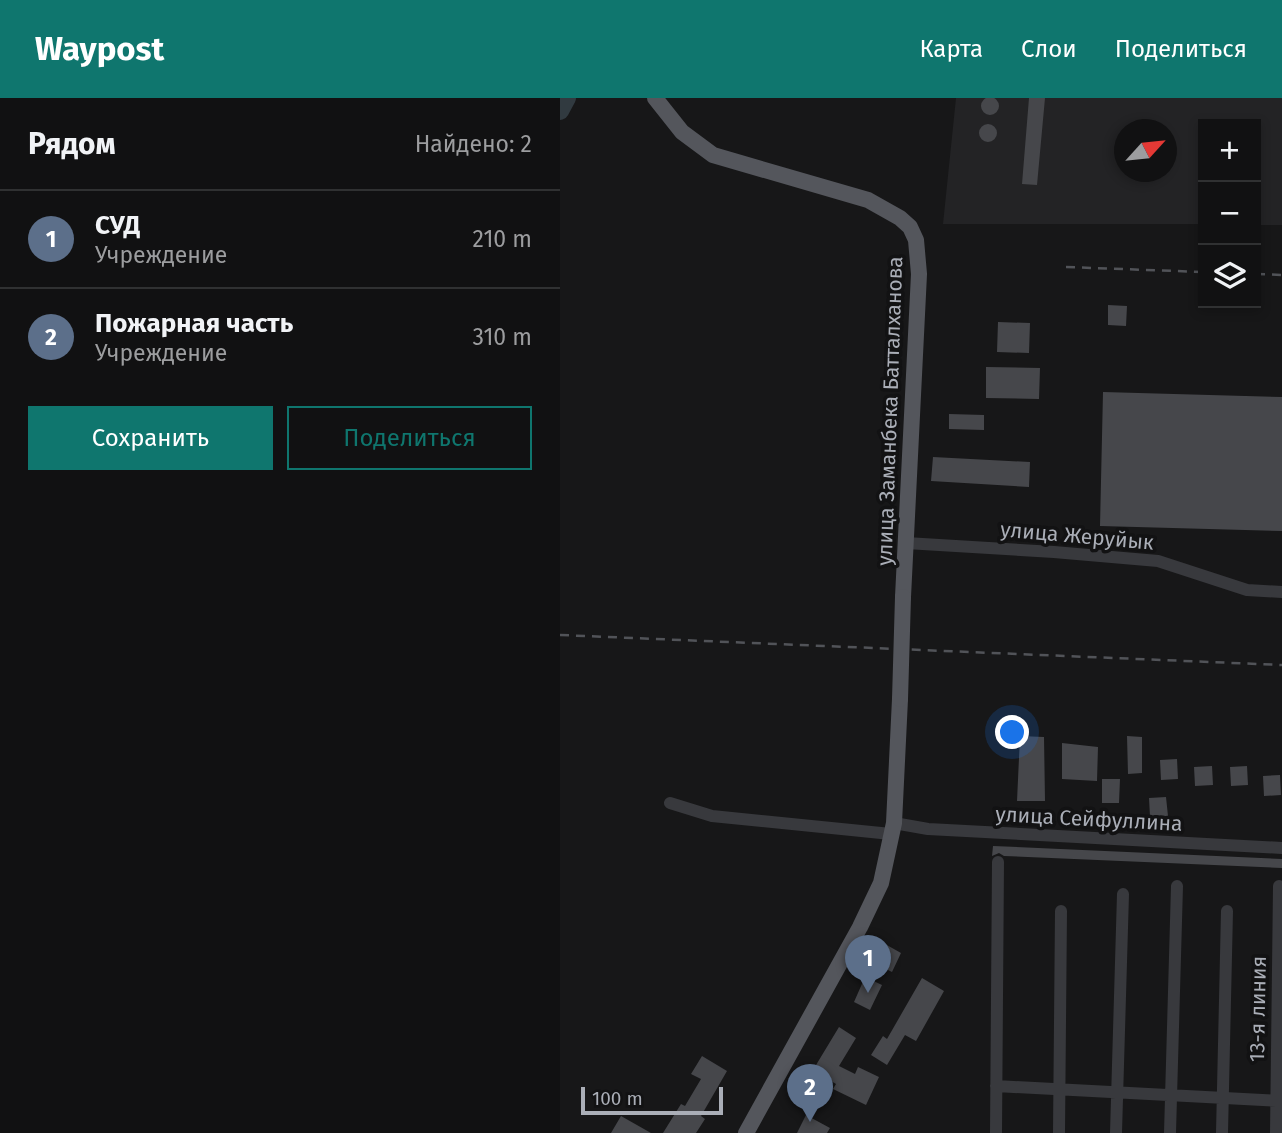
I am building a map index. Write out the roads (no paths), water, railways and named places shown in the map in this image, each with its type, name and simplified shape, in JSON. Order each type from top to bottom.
[{"type":"main road","name":"улица Заманбека Батталханова","points":[[656,98],[681,132],[713,155],[868,200],[900,218],[910,227],[916,240],[919,274],[893,829]]},
{"type":"main road","points":[[746,1133],[875,899],[893,829]]},
{"type":"street","name":"улица Жеруйык","points":[[906,543],[1158,561],[1247,590],[1282,592]]},
{"type":"street","name":"улица Сейфуллина","points":[[670,803],[712,816],[893,829],[1282,848]]},
{"type":"street","points":[[996,1133],[998,862]]},
{"type":"street","points":[[1170,1133],[1177,886]]},
{"type":"street","name":"13-я линия","points":[[1276,1133],[1279,1100],[1279,887]]},
{"type":"street","points":[[1116,1133],[1123,894]]},
{"type":"street","points":[[1059,1133],[1062,911]]},
{"type":"street","points":[[1222,1133],[1227,911]]},
{"type":"street","points":[[996,1086],[1279,1100]]},
{"type":"waterway","points":[[560,111],[567,98]]},
{"type":"railway","points":[[1066,267],[1198,272]]},
{"type":"railway","points":[[1261,274],[1282,275]]},
{"type":"railway","points":[[560,635],[1282,665]]},
{"type":"place","name":"СУД","points":[[868,993]]},
{"type":"place","name":"Пожарная часть","points":[[810,1122]]}]
